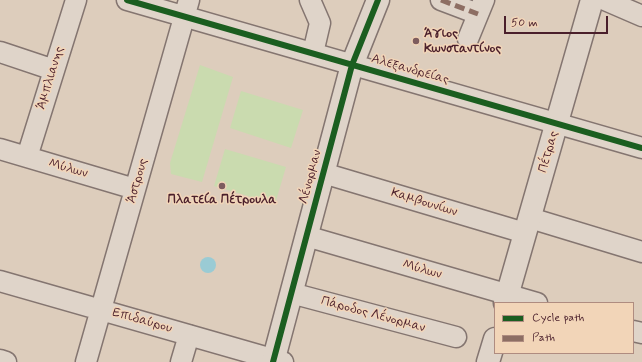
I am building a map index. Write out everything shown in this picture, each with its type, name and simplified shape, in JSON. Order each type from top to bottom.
[{"type":"main road","name":"Λένορμαν","points":[[277,361],[291,293],[352,65],[378,0]]},
{"type":"main road","name":"Πέτρας","points":[[506,299],[592,0]]},
{"type":"main road","points":[[488,362],[494,342]]},
{"type":"street","name":"Άμπλιανης","points":[[27,157],[76,0]]},
{"type":"street","name":"Αλεξανδρείας","points":[[126,0],[187,8],[313,53],[352,65],[557,124],[641,145]]},
{"type":"street","points":[[310,0],[320,23],[313,53]]},
{"type":"street","points":[[441,0],[481,7],[468,39]]},
{"type":"street","points":[[605,0],[642,16]]},
{"type":"street","name":"Άστρους","points":[[86,362],[187,8]]},
{"type":"street","points":[[0,52],[54,70]]},
{"type":"street","name":"Μύλων","points":[[0,149],[135,189]]},
{"type":"street","name":"Καμβουνίων","points":[[323,173],[527,226],[642,252]]},
{"type":"street","name":"Μύλων","points":[[306,236],[506,299],[530,302]]},
{"type":"street","name":"Επιδαύρου","points":[[0,281],[277,361]]},
{"type":"street","name":"Πάροδος Λένορμαν","points":[[291,293],[456,337]]},
{"type":"street","points":[[181,362],[189,335]]},
{"type":"street","points":[[0,360],[6,362]]},
{"type":"green space","points":[[200,65],[233,77],[202,182],[171,174],[170,163]]},
{"type":"green space","points":[[241,91],[303,110],[291,148],[230,128]]},
{"type":"green space","points":[[225,149],[286,167],[275,204],[214,186]]},
{"type":"water","points":[[205,257],[211,257],[216,262],[214,271],[211,273],[205,273],[200,268],[200,262]]},
{"type":"marked path","points":[[441,0],[478,14]]},
{"type":"cycle path","points":[[127,0],[642,148]]},
{"type":"cycle path","points":[[273,362],[352,65],[378,0]]},
{"type":"place","name":"Άγιος Κωνσταντίνος","points":[[416,41]]},
{"type":"place","name":"Πλατεία Πέτρουλα","points":[[222,186]]}]
